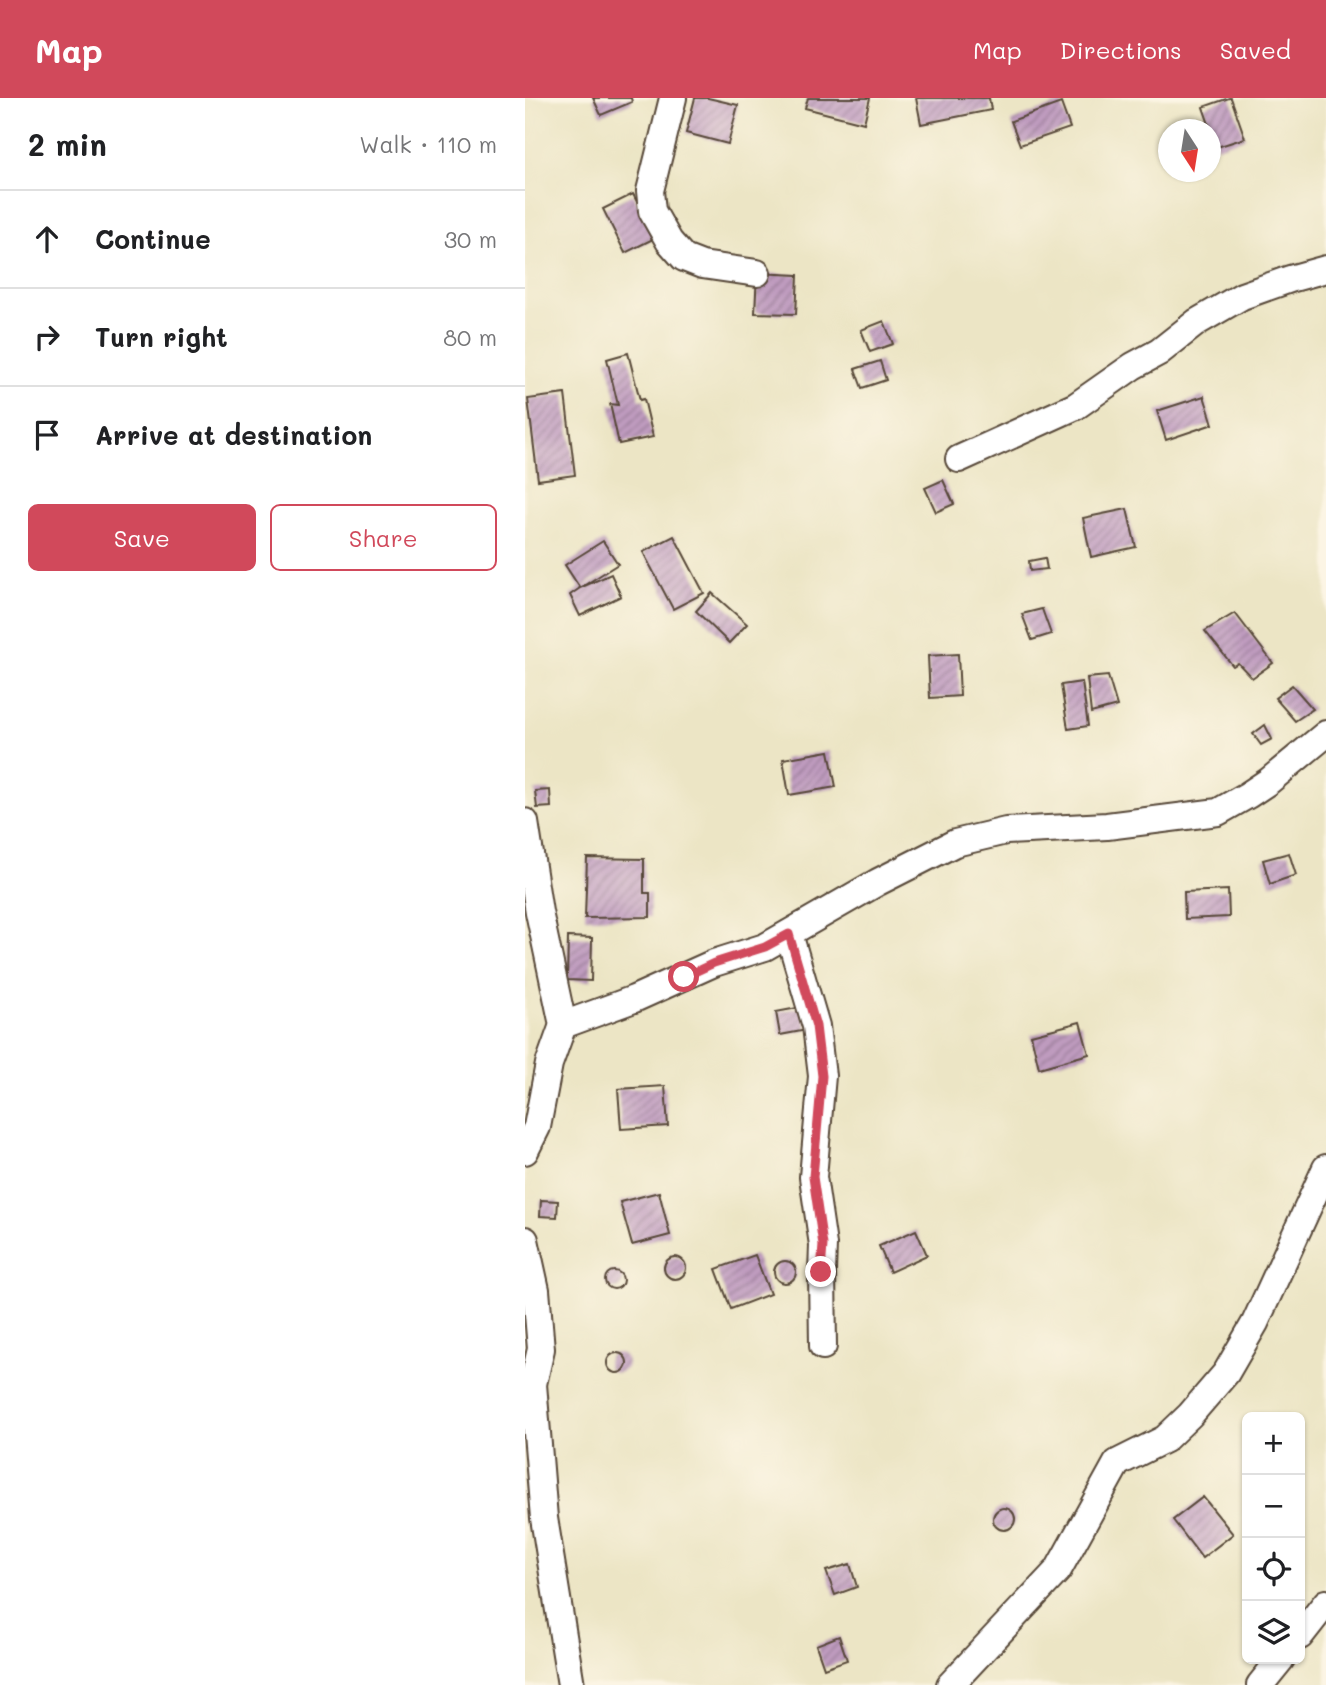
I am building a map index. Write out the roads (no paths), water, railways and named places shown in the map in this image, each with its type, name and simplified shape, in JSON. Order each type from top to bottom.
[{"type":"street","points":[[673,98],[650,191],[652,211],[669,241],[684,258],[702,265],[757,273]]},
{"type":"street","points":[[959,459],[1076,405],[1133,366],[1159,352],[1197,322],[1242,296],[1326,269]]},
{"type":"street","points":[[563,1025],[634,999],[714,963],[765,947],[878,882],[955,843],[1006,831],[1156,821],[1218,812],[1269,781],[1326,734]]},
{"type":"street","points":[[525,1151],[537,1127],[549,1064],[563,1025],[526,835]]},
{"type":"street","points":[[789,934],[816,1026],[822,1076],[813,1177],[823,1245],[821,1272],[824,1346]]},
{"type":"street","points":[[950,1685],[1058,1570],[1117,1463],[1165,1439],[1226,1373],[1255,1323],[1326,1168]]},
{"type":"street","points":[[525,1240],[536,1290],[541,1349],[529,1387],[544,1518],[571,1685]]},
{"type":"street","points":[[1305,1630],[1326,1603]]},
{"type":"street","points":[[1260,1685],[1278,1664]]}]
